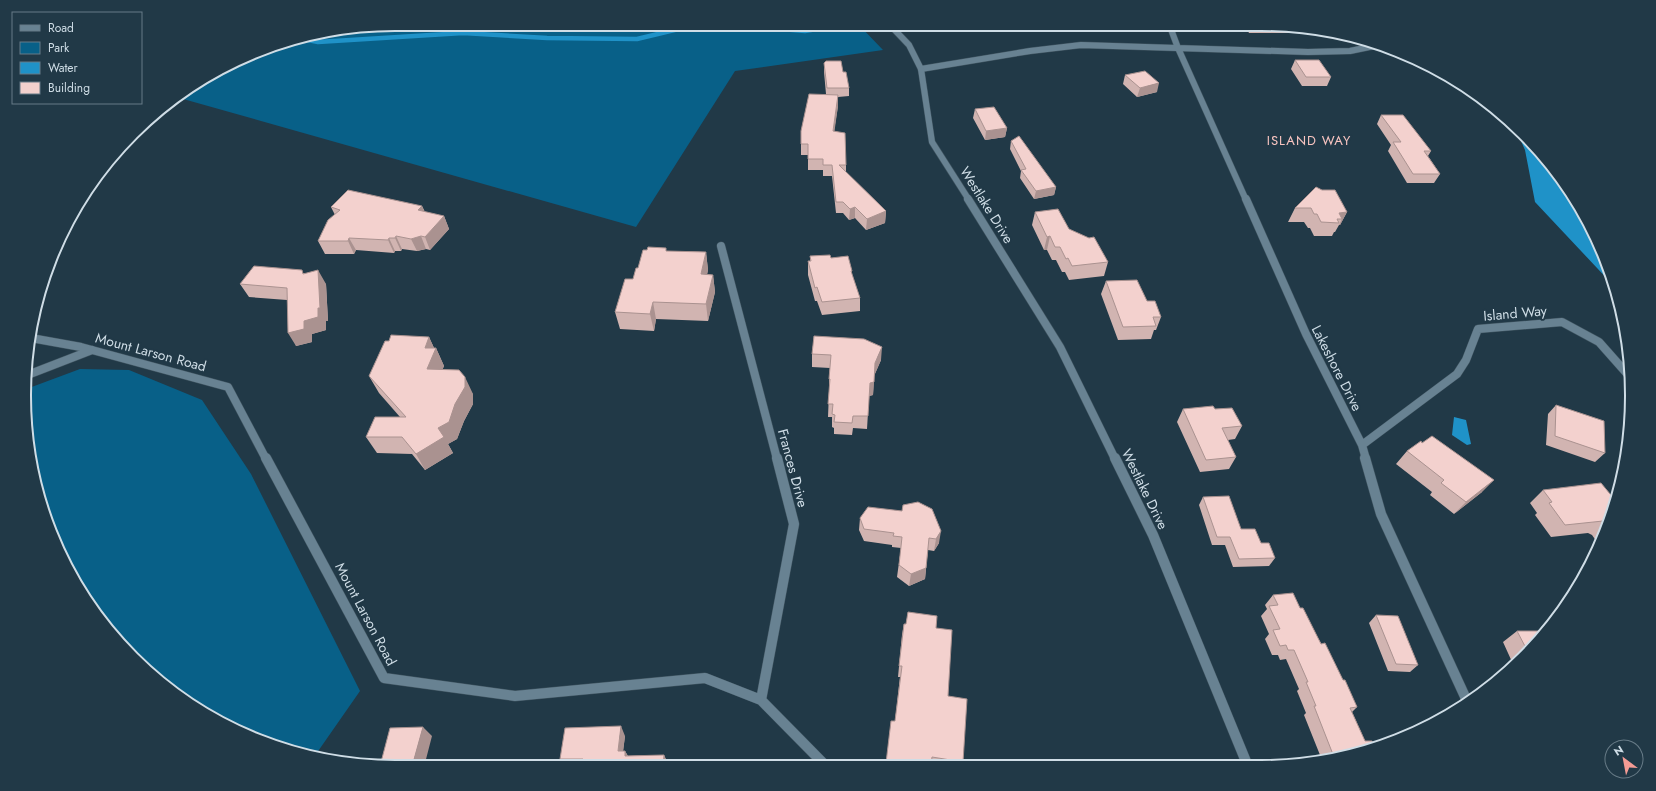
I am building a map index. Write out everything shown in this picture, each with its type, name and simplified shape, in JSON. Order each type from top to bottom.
[{"type":"street","name":"Westlake Drive","points":[[896,31],[909,45],[921,69],[932,142],[1060,347],[1153,535],[1245,760]]},
{"type":"street","name":"Lakeshore Drive","points":[[1172,31],[1306,334],[1362,445],[1381,514],[1465,697]]},
{"type":"street","points":[[921,69],[1030,51],[1081,45],[1308,52],[1350,51],[1369,47]]},
{"type":"street","name":"Frances Drive","points":[[721,246],[794,524],[761,700]]},
{"type":"street","name":"Island Way","points":[[1362,445],[1457,374],[1466,360],[1478,329],[1562,322],[1600,342],[1624,370]]},
{"type":"street","name":"Mount Larson Road","points":[[36,339],[92,350],[228,387],[384,678],[515,696],[705,678],[761,700],[820,760]]},
{"type":"street","points":[[32,373],[92,350]]},
{"type":"green space","points":[[865,31],[883,50],[735,71],[636,227],[183,99],[213,80],[234,69],[278,50],[324,38],[372,32]]},
{"type":"green space","points":[[80,369],[129,370],[202,400],[251,474],[360,691],[318,752],[278,741],[256,732],[213,711],[193,699],[155,670],[121,636],[106,617],[80,578],[50,513],[43,490],[34,443],[31,387]]},
{"type":"water","points":[[1521,141],[1535,155],[1564,193],[1587,234],[1606,277],[1535,202],[1525,150]]},
{"type":"water","points":[[1454,417],[1466,420],[1471,444],[1467,445],[1452,435]]},
{"type":"building","points":[[1295,60],[1319,60],[1331,77],[1306,77]]},
{"type":"building","points":[[826,61],[841,61],[843,72],[846,72],[849,88],[827,88],[824,63]]},
{"type":"building","points":[[1145,71],[1159,83],[1140,88],[1125,75]]},
{"type":"building","points":[[809,94],[838,95],[833,131],[845,133],[846,165],[839,165],[886,211],[867,219],[855,207],[850,209],[843,202],[836,202],[832,165],[823,165],[823,159],[808,159],[808,144],[801,144],[801,131]]},
{"type":"building","points":[[994,107],[1007,128],[986,131],[975,109]]},
{"type":"building","points":[[1381,115],[1403,115],[1431,151],[1424,151],[1440,174],[1413,174],[1393,142],[1401,142]]},
{"type":"building","points":[[1019,136],[1056,187],[1036,191],[1021,170],[1026,169],[1011,141]]},
{"type":"building","points":[[1316,187],[1322,190],[1335,190],[1347,212],[1339,213],[1342,219],[1337,219],[1339,223],[1321,222],[1317,214],[1314,214],[1311,208],[1295,208]]},
{"type":"building","points":[[348,190],[422,206],[418,210],[444,216],[425,237],[421,236],[411,239],[396,236],[395,238],[389,238],[388,240],[349,238],[348,241],[318,241],[328,220],[340,210],[331,207]]},
{"type":"building","points":[[1058,209],[1069,229],[1089,238],[1094,237],[1108,262],[1072,266],[1068,258],[1066,259],[1060,247],[1055,247],[1050,236],[1047,237],[1035,212]]},
{"type":"building","points":[[648,247],[666,248],[666,251],[706,252],[701,274],[713,275],[706,304],[653,302],[650,314],[615,312],[625,279],[633,279],[643,250],[647,250]]},
{"type":"building","points":[[830,255],[831,258],[848,256],[851,271],[860,298],[822,302],[817,287],[815,288],[808,261],[811,261],[810,256]]},
{"type":"building","points":[[254,266],[302,270],[303,274],[318,270],[320,308],[318,308],[318,317],[304,321],[304,329],[288,333],[287,288],[240,284]]},
{"type":"building","points":[[1137,280],[1147,301],[1155,301],[1161,317],[1153,317],[1156,326],[1123,327],[1106,281]]},
{"type":"building","points":[[391,335],[429,337],[425,348],[436,348],[427,369],[459,370],[465,377],[465,387],[455,404],[449,422],[438,428],[444,437],[416,454],[402,437],[366,437],[375,417],[406,417],[369,376],[385,341],[389,341]]},
{"type":"building","points":[[814,336],[864,339],[882,347],[875,363],[874,382],[870,383],[868,416],[853,416],[852,423],[834,422],[835,415],[832,414],[833,404],[828,404],[831,355],[812,354]]},
{"type":"building","points":[[1556,405],[1604,421],[1605,453],[1555,436]]},
{"type":"building","points":[[1213,406],[1215,409],[1232,408],[1242,426],[1222,428],[1236,457],[1206,460],[1183,409]]},
{"type":"building","points":[[1432,436],[1494,480],[1466,502],[1441,483],[1444,480],[1407,451],[1421,441],[1422,443]]},
{"type":"building","points":[[1601,483],[1611,496],[1603,521],[1565,525],[1549,503],[1552,502],[1543,490]]},
{"type":"building","points":[[1229,496],[1241,529],[1255,529],[1261,543],[1269,543],[1275,558],[1239,559],[1230,537],[1217,537],[1203,497]]},
{"type":"building","points":[[918,502],[932,509],[941,531],[936,539],[929,538],[926,568],[911,574],[899,565],[902,537],[893,536],[894,533],[864,529],[860,518],[868,507],[902,511],[903,505]]},
{"type":"building","points":[[1293,593],[1300,608],[1303,608],[1321,644],[1325,643],[1343,680],[1345,680],[1357,707],[1350,708],[1365,741],[1372,741],[1373,743],[1332,753],[1314,706],[1316,706],[1306,682],[1308,682],[1294,650],[1288,650],[1286,645],[1280,646],[1273,630],[1280,629],[1269,606],[1278,605],[1273,595]]},
{"type":"building","points":[[908,612],[937,616],[936,628],[952,630],[948,696],[967,699],[963,760],[951,760],[932,757],[932,760],[886,760],[891,721],[895,721],[902,666],[899,666],[904,624],[906,624]]},
{"type":"building","points":[[1376,615],[1398,616],[1418,665],[1396,664]]},
{"type":"building","points":[[1517,631],[1539,631],[1535,636],[1525,646]]},
{"type":"building","points":[[621,726],[618,751],[625,751],[625,756],[664,755],[664,760],[560,759],[565,728]]},
{"type":"building","points":[[423,727],[414,760],[382,759],[390,728]]},
{"type":"waterway","points":[[312,41],[318,42],[463,33],[547,38],[637,39],[670,31]]},
{"type":"district","name":"ISLAND WAY","points":[[1309,140]]}]
